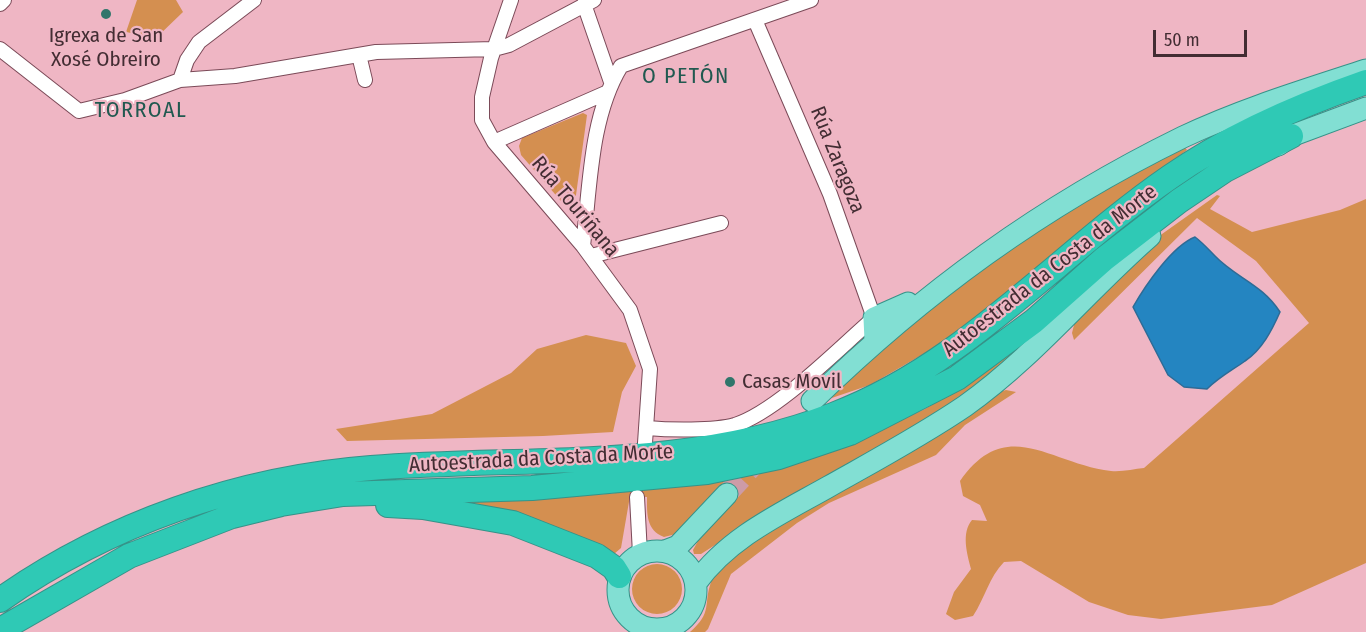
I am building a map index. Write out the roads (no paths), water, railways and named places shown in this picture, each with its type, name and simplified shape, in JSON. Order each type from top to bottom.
[{"type":"highway","name":"Autoestrada da Costa da Morte","points":[[0,600],[46,568],[138,522],[301,476],[372,468],[619,458],[708,447],[770,435],[835,415],[941,358],[1018,300],[1088,240],[1167,178],[1214,148],[1260,124],[1366,82]]},
{"type":"highway","name":"Autoestrada da Costa da Morte","points":[[0,630],[129,556],[192,531],[271,507],[343,494],[532,488],[707,472],[779,457],[850,433],[957,378],[1034,321],[1104,259],[1179,201],[1225,170],[1291,136]]},
{"type":"highway","points":[[192,531],[330,507],[376,504],[423,507],[513,523],[597,556],[614,568],[619,576]]},
{"type":"main road","points":[[812,401],[875,340],[934,291],[1050,211],[1105,178],[1185,136],[1288,95],[1366,70]]},
{"type":"main road","points":[[622,609],[640,625],[662,630],[680,621],[692,607],[696,583],[711,562],[728,547],[783,512],[908,443],[992,386],[1149,237],[1227,178],[1291,136],[1366,108]]},
{"type":"main road","points":[[875,340],[874,318],[934,291]]},
{"type":"main road","points":[[621,632],[622,609],[618,598],[619,576],[631,559],[640,554],[665,551],[678,546],[727,494]]},
{"type":"main road","points":[[665,551],[685,562],[696,583]]},
{"type":"street","points":[[0,4],[4,0]]},
{"type":"street","points":[[180,80],[187,60],[199,42],[254,0]]},
{"type":"street","points":[[721,223],[587,251],[600,123],[609,87],[621,66],[811,0]]},
{"type":"street","name":"Rúa Touriñana","points":[[509,1],[482,98],[482,120],[494,142],[587,251],[630,310],[650,369],[645,443]]},
{"type":"street","points":[[0,49],[79,111],[125,100],[180,80],[235,76],[376,52],[494,49],[509,45],[589,2],[609,87]]},
{"type":"street","name":"Rúa Zaragoza","points":[[755,20],[830,194],[874,318]]},
{"type":"street","points":[[359,55],[365,80]]},
{"type":"street","points":[[494,142],[609,87]]},
{"type":"street","points":[[647,428],[670,430],[734,425],[778,401],[874,318]]},
{"type":"street","points":[[637,497],[640,554]]},
{"type":"water","points":[[1195,237],[1223,264],[1273,302],[1280,312],[1270,333],[1257,351],[1207,389],[1184,387],[1168,375],[1133,307],[1168,258]]},
{"type":"tunnel","points":[[727,494],[761,457]]},
{"type":"place","name":"Igrexa de San Xosé Obreiro","points":[[106,14]]},
{"type":"place","name":"Casas Movil","points":[[730,382]]},
{"type":"district","name":"O PETÓN","points":[[686,77]]},
{"type":"district","name":"TORROAL","points":[[141,111]]}]
